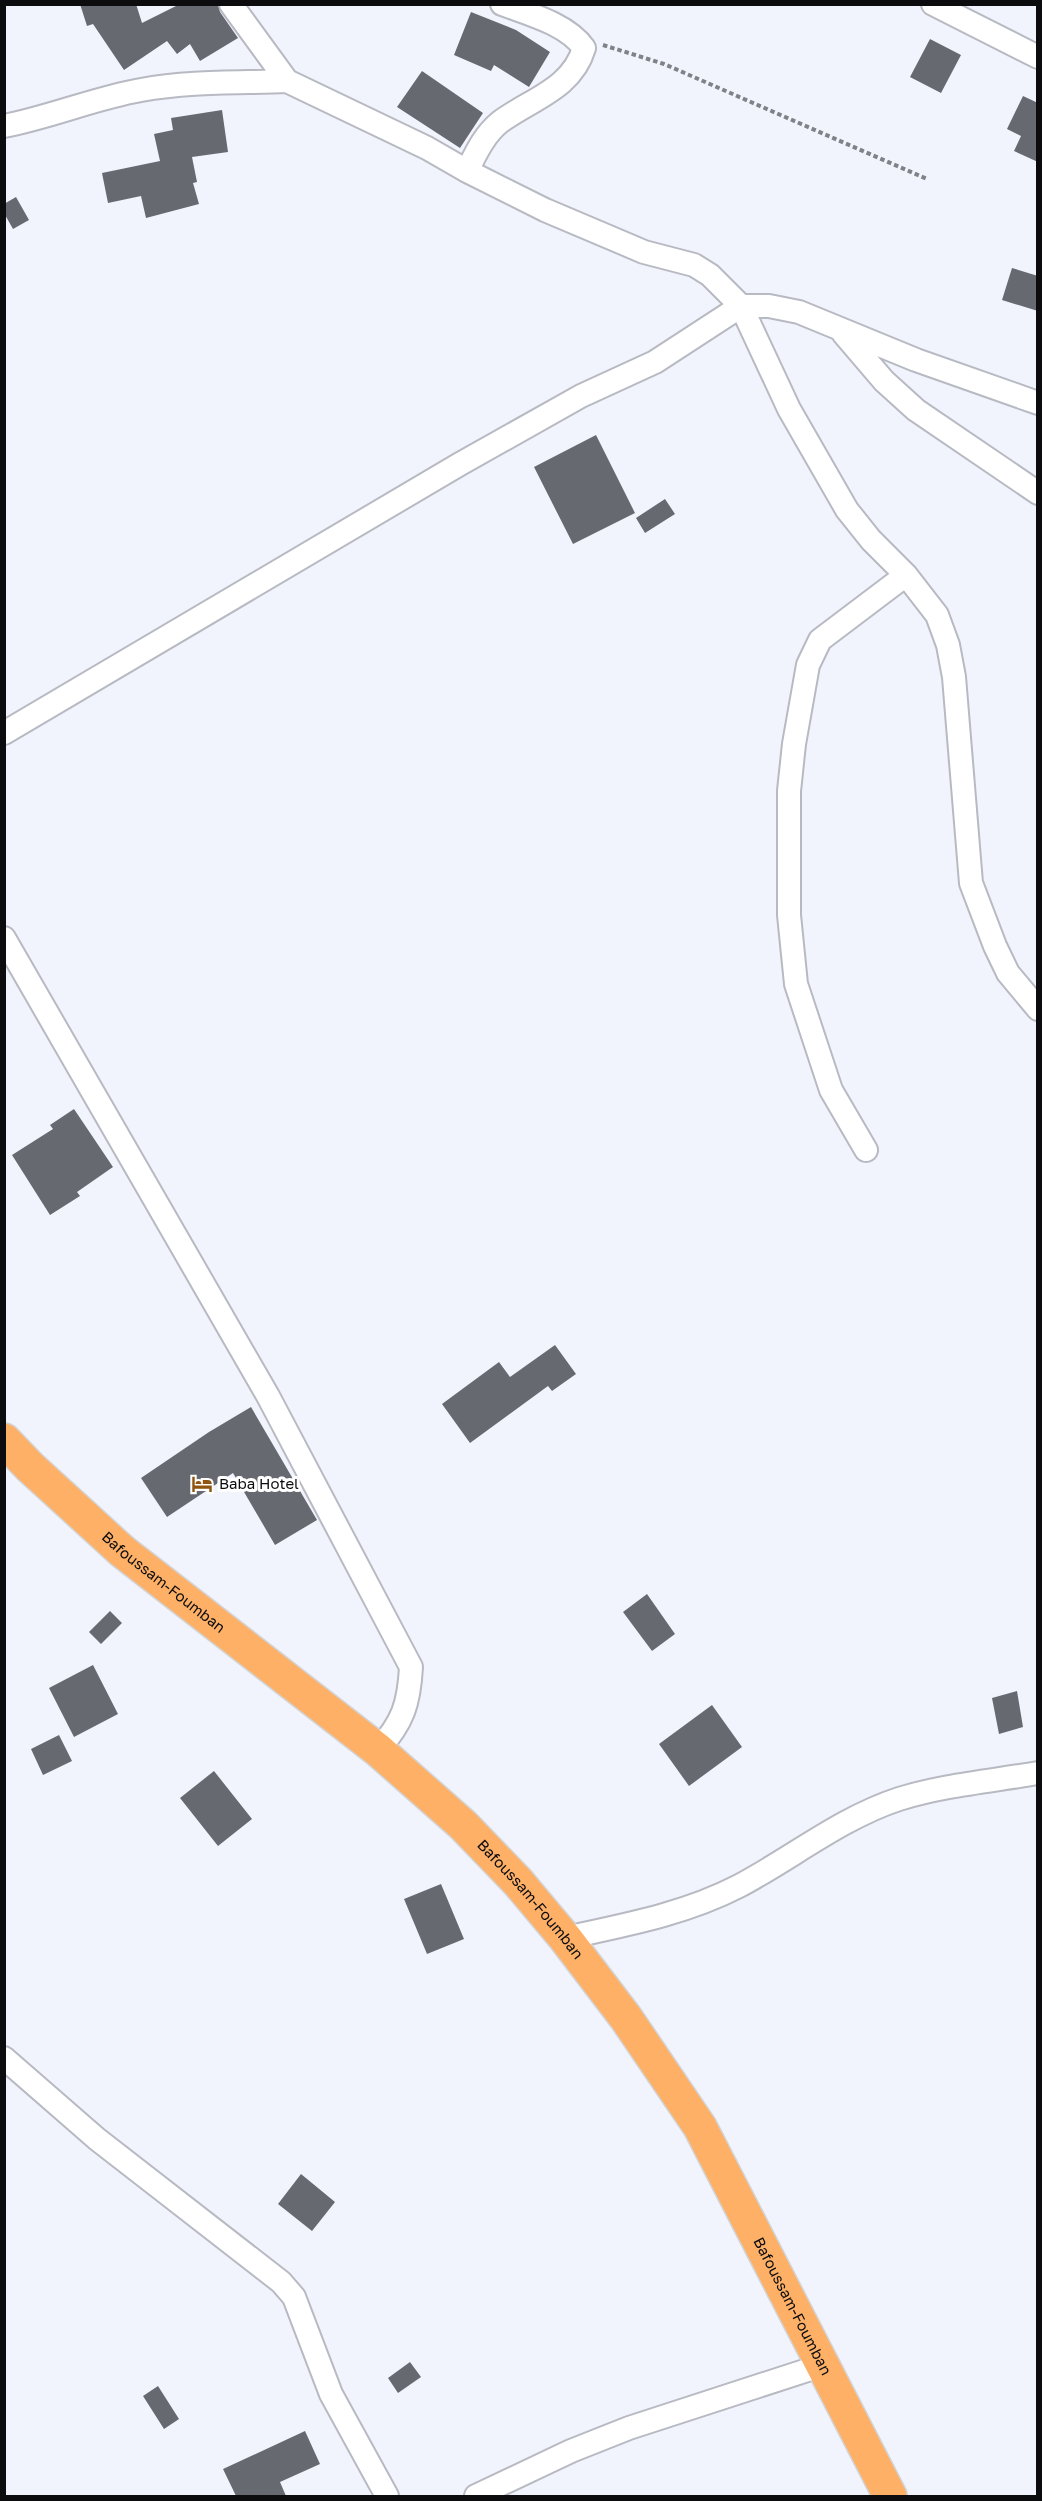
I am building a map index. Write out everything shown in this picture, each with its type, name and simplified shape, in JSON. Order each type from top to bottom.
[{"type":"highway","name":"Bafoussam-Foumban","points":[[4,1440],[30,1467],[122,1551],[378,1750],[471,1833],[518,1882],[566,1938],[626,2018],[700,2127],[890,2496]]},
{"type":"street","points":[[231,4],[287,81]]},
{"type":"street","points":[[467,171],[484,138],[499,123],[567,80],[580,61],[584,48],[577,38],[534,16],[502,4]]},
{"type":"street","points":[[933,4],[1038,57]]},
{"type":"street","points":[[4,126],[41,119],[89,102],[141,90],[192,83],[287,81],[427,148],[467,171],[610,238],[644,252],[694,266],[710,275],[741,306],[789,409],[847,510],[871,540],[906,574],[937,615],[948,645],[954,677],[971,883],[994,946],[1008,973],[1038,1010]]},
{"type":"street","points":[[4,733],[460,464],[581,396],[655,362],[741,306],[769,306],[799,312],[916,360],[1038,403]]},
{"type":"street","points":[[840,330],[884,381],[916,410],[1038,493]]},
{"type":"street","points":[[866,1150],[831,1090],[796,984],[789,915],[789,791],[794,744],[808,664],[820,640],[906,574]]},
{"type":"street","points":[[4,938],[268,1396],[411,1667],[409,1699],[394,1733],[378,1750]]},
{"type":"street","points":[[566,1938],[667,1915],[728,1890],[829,1831],[897,1800],[937,1790],[1038,1773]]},
{"type":"street","points":[[4,2058],[97,2139],[281,2282],[294,2297],[331,2394],[387,2496]]},
{"type":"street","points":[[476,2496],[571,2451],[629,2428],[823,2365]]},
{"type":"path","points":[[577,38],[664,64],[927,179]]},
{"type":"building","points":[[80,4],[136,4],[142,23],[180,4],[218,4],[220,12],[238,38],[200,61],[190,44],[177,54],[167,41],[124,70],[93,24],[87,26]]},
{"type":"building","points":[[471,12],[516,30],[550,52],[529,87],[494,65],[491,71],[454,55]]},
{"type":"building","points":[[930,39],[961,55],[941,93],[910,77]]},
{"type":"building","points":[[422,71],[483,113],[460,148],[397,107]]},
{"type":"building","points":[[1023,96],[1038,103],[1038,162],[1014,151],[1021,136],[1007,129]]},
{"type":"building","points":[[222,110],[228,152],[192,157],[197,182],[193,183],[199,204],[146,218],[141,196],[108,203],[102,173],[160,161],[154,134],[173,130],[171,118]]},
{"type":"building","points":[[16,197],[29,220],[13,229],[4,213],[4,204]]},
{"type":"building","points":[[1012,268],[1038,276],[1038,311],[1002,300]]},
{"type":"building","points":[[596,435],[635,513],[573,544],[534,467]]},
{"type":"building","points":[[665,499],[675,514],[645,533],[636,518]]},
{"type":"building","points":[[74,1109],[113,1167],[77,1192],[80,1196],[50,1215],[12,1155],[53,1129],[50,1125]]},
{"type":"building","points":[[555,1345],[576,1374],[552,1391],[548,1386],[470,1443],[442,1404],[499,1362],[510,1377]]},
{"type":"building","points":[[251,1407],[317,1520],[275,1545],[233,1473],[167,1517],[141,1478]]},
{"type":"building","points":[[647,1594],[675,1634],[652,1651],[623,1612]]},
{"type":"building","points":[[110,1611],[122,1623],[101,1644],[89,1632]]},
{"type":"building","points":[[93,1665],[118,1714],[74,1737],[49,1688]]},
{"type":"building","points":[[1017,1691],[1023,1727],[999,1734],[992,1698]]},
{"type":"building","points":[[712,1705],[742,1747],[689,1786],[659,1744]]},
{"type":"building","points":[[59,1735],[72,1761],[43,1775],[31,1749]]},
{"type":"building","points":[[214,1771],[252,1819],[218,1846],[180,1798]]},
{"type":"building","points":[[441,1884],[464,1939],[427,1954],[404,1899]]},
{"type":"building","points":[[301,2174],[335,2202],[312,2231],[278,2204]]},
{"type":"building","points":[[410,2362],[421,2377],[398,2393],[388,2378]]},
{"type":"building","points":[[158,2386],[179,2419],[164,2429],[143,2396]]},
{"type":"building","points":[[305,2431],[320,2464],[280,2482],[286,2496],[236,2496],[223,2469]]},
{"type":"place","name":"Baba Hotel","points":[[202,1484]]}]
